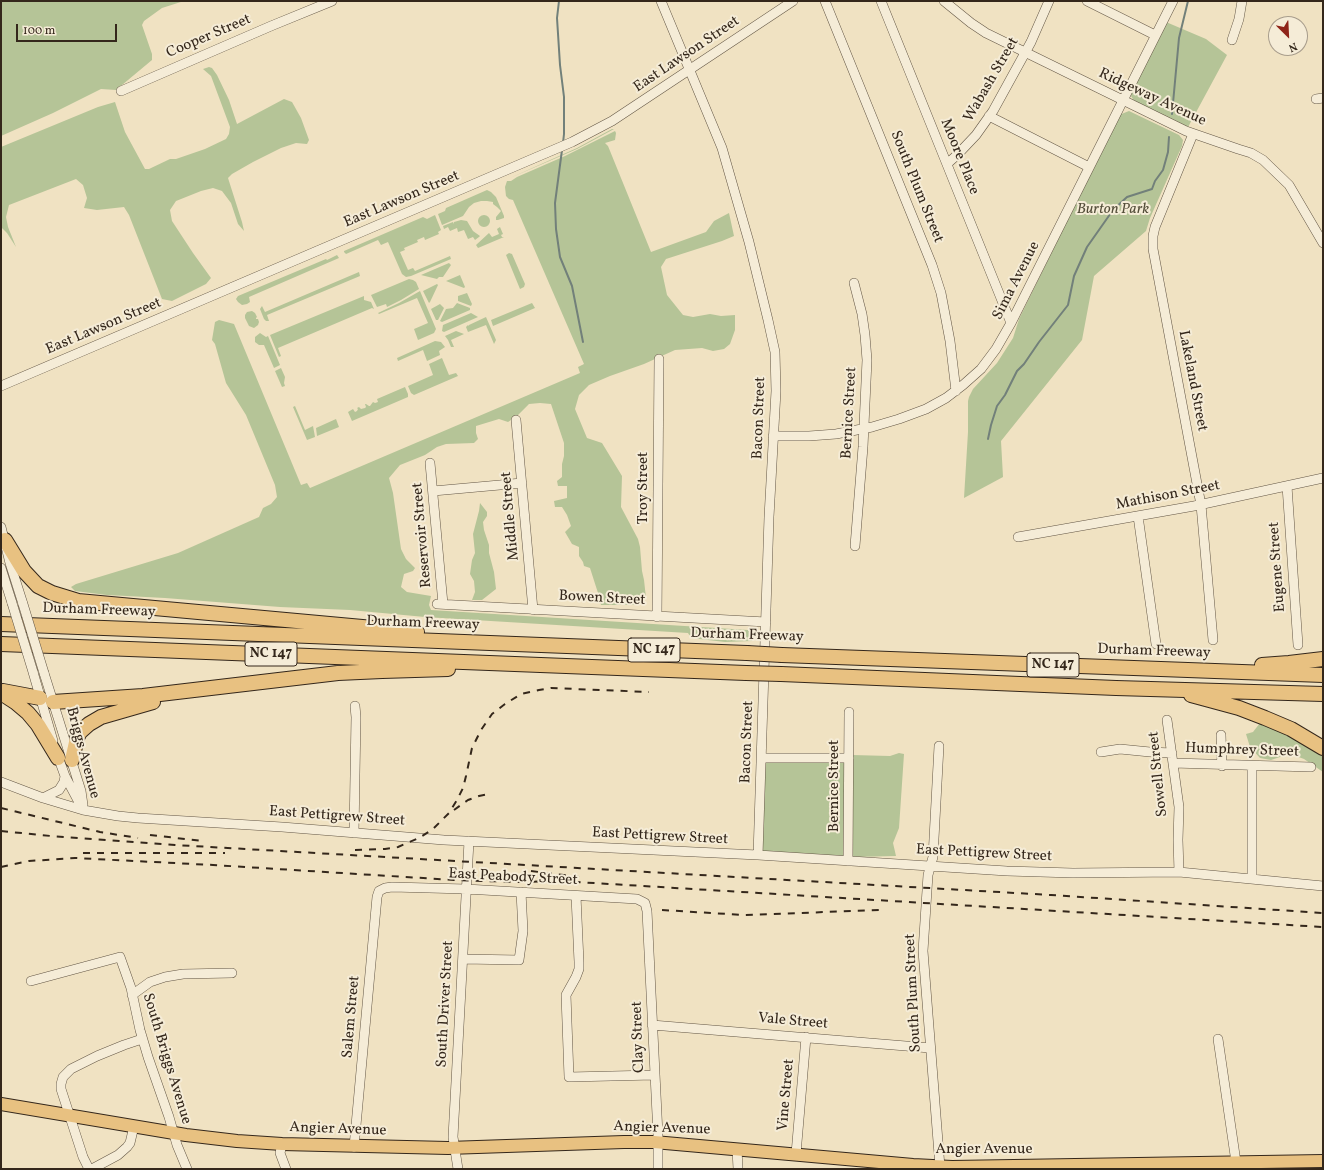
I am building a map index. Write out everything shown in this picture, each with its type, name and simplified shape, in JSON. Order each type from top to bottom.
[{"type":"highway","points":[[3,533],[21,566],[33,581],[52,594],[78,601],[561,646]]},
{"type":"highway","points":[[1,618],[61,627]]},
{"type":"highway","name":"Durham Freeway","points":[[1,624],[1323,676]]},
{"type":"highway","name":"NC 147","points":[[1,644],[1171,690],[1323,694]]},
{"type":"highway","points":[[1204,671],[1229,666],[1289,663],[1323,659]]},
{"type":"highway","points":[[1,690],[47,700],[125,698],[360,672],[540,665]]},
{"type":"highway","points":[[1,693],[28,713],[65,759],[84,728],[95,720],[150,703],[236,685]]},
{"type":"highway","points":[[1171,690],[1239,708],[1291,730],[1323,748]]},
{"type":"main road","name":"Angier Avenue","points":[[1,1104],[174,1133],[237,1141],[282,1144],[354,1147],[454,1148],[616,1142],[658,1142],[796,1154],[852,1164],[948,1168],[1202,1166],[1236,1162],[1323,1161]]},
{"type":"street","name":"Cooper Street","points":[[120,91],[332,1]]},
{"type":"street","name":"Bacon Street","points":[[660,1],[722,148],[744,224],[774,344],[776,376],[769,524],[758,855]]},
{"type":"street","name":"East Lawson Street","points":[[1,386],[572,142],[612,121],[793,1]]},
{"type":"street","name":"South Plum Street","points":[[825,1],[932,265],[941,293],[956,391]]},
{"type":"street","name":"Moore Place","points":[[881,1],[1011,323]]},
{"type":"street","name":"Ridgeway Avenue","points":[[944,1],[970,23],[986,33],[1122,101],[1193,134],[1251,153],[1268,164],[1289,185],[1323,243]]},
{"type":"street","name":"Wabash Street","points":[[947,164],[969,143],[989,116],[1025,52],[1049,1]]},
{"type":"street","points":[[1087,1],[1155,35]]},
{"type":"street","name":"Sima Avenue","points":[[773,436],[826,435],[864,429],[899,420],[926,409],[956,391],[989,359],[1011,323],[1173,1]]},
{"type":"street","points":[[1232,40],[1239,19],[1242,1]]},
{"type":"street","points":[[989,116],[1089,168]]},
{"type":"street","name":"Lakeland Street","points":[[1193,134],[1155,227],[1152,243],[1201,505],[1213,640]]},
{"type":"street","name":"Bernice Street","points":[[854,283],[862,314],[866,346],[867,388],[854,546]]},
{"type":"street","name":"Troy Street","points":[[657,617],[659,359]]},
{"type":"street","name":"Middle Street","points":[[516,420],[533,610]]},
{"type":"street","name":"Reservoir Street","points":[[430,463],[440,604]]},
{"type":"street","name":"Mathison Street","points":[[1018,537],[1201,505],[1323,478]]},
{"type":"street","points":[[433,491],[522,482]]},
{"type":"street","name":"Eugene Street","points":[[1287,486],[1298,645]]},
{"type":"street","points":[[1138,516],[1156,644]]},
{"type":"street","name":"Briggs Avenue","points":[[3,533],[10,563],[44,673],[47,700],[65,759],[66,776],[83,810]]},
{"type":"street","name":"Briggs Avenue","points":[[1,568],[33,672],[47,700],[65,759],[81,791],[83,810]]},
{"type":"street","name":"Bowen Street","points":[[440,604],[766,622]]},
{"type":"street","points":[[354,833],[355,706]]},
{"type":"street","name":"Bernice Street","points":[[848,861],[850,712]]},
{"type":"street","name":"Sowell Street","points":[[1167,720],[1179,807],[1178,872]]},
{"type":"street","points":[[1221,735],[1222,766]]},
{"type":"street","name":"South Plum Street","points":[[939,746],[933,857],[928,875],[923,951],[930,1048],[948,1168]]},
{"type":"street","points":[[1101,752],[1120,749],[1172,753]]},
{"type":"street","points":[[762,758],[849,758]]},
{"type":"street","name":"Humphrey Street","points":[[1173,763],[1222,766],[1311,767]]},
{"type":"street","points":[[1252,766],[1252,879]]},
{"type":"street","points":[[43,798],[59,790],[66,776]]},
{"type":"street","name":"East Pettigrew Street","points":[[1,782],[43,798],[83,810],[138,818],[275,826],[469,841],[758,855],[1041,872],[1178,872],[1323,886]]},
{"type":"street","name":"South Driver Street","points":[[458,1169],[453,1137],[469,841]]},
{"type":"street","name":"East Peabody Street","points":[[379,891],[392,887],[466,889],[637,899],[645,903]]},
{"type":"street","name":"Salem Street","points":[[354,1147],[377,897],[379,891]]},
{"type":"street","points":[[463,959],[519,960],[523,931],[521,892]]},
{"type":"street","points":[[576,896],[579,969],[567,991],[566,996],[569,1077],[654,1075]]},
{"type":"street","name":"Clay Street","points":[[645,903],[647,911],[658,1169]]},
{"type":"street","name":"South Briggs Avenue","points":[[30,981],[120,957],[132,995],[142,1038],[177,1145],[187,1169]]},
{"type":"street","points":[[132,995],[150,982],[165,977],[183,974],[232,973]]},
{"type":"street","name":"Vale Street","points":[[652,1025],[930,1048]]},
{"type":"street","name":"Vine Street","points":[[796,1154],[806,1037]]},
{"type":"street","points":[[89,1169],[83,1157],[61,1089],[62,1081],[66,1073],[71,1070],[142,1038]]},
{"type":"street","points":[[1218,1039],[1236,1162]]},
{"type":"street","points":[[92,1169],[118,1155],[127,1148],[130,1143],[134,1126]]},
{"type":"street","points":[[282,1144],[280,1153],[286,1169]]},
{"type":"street","points":[[737,1149],[738,1169]]},
{"type":"green space","points":[[1,1],[184,1],[162,8],[144,21],[142,25],[152,54],[152,60],[116,90],[101,89],[53,113],[1,136]]},
{"type":"green space","points":[[1166,22],[1206,39],[1227,55],[1187,129],[1136,104],[1131,96],[1132,91]]},
{"type":"green space","points":[[209,67],[212,68],[217,75],[229,100],[237,124],[284,99],[292,102],[301,118],[309,140],[307,144],[296,143],[281,148],[253,162],[232,174],[228,178],[244,231],[238,224],[231,203],[222,191],[213,188],[176,201],[170,210],[172,221],[211,278],[206,284],[172,301],[162,299],[129,215],[124,207],[97,210],[84,208],[87,198],[83,185],[76,179],[9,205],[6,217],[8,227],[16,247],[1,227],[1,147],[98,107],[115,102],[125,132],[145,169],[149,169],[170,159],[176,159],[205,149],[226,139],[229,134],[230,127],[211,76],[203,69]]},
{"type":"green space","name":"Burton Park","points":[[1129,111],[1179,135],[1183,140],[1182,146],[1150,218],[1146,231],[1094,276],[1082,340],[1001,441],[1003,477],[964,498],[969,397],[973,389],[997,363],[1013,338],[1019,319],[1119,115]]},
{"type":"green space","points":[[614,129],[577,149],[510,178],[577,148]]},
{"type":"green space","points":[[615,131],[615,140],[605,143],[608,146],[651,252],[706,232],[714,221],[729,213],[734,236],[666,259],[661,267],[667,295],[683,315],[693,317],[710,314],[721,316],[735,315],[735,330],[730,344],[724,349],[713,351],[702,348],[675,350],[644,364],[610,376],[589,385],[579,395],[575,409],[587,438],[602,443],[622,476],[621,507],[638,539],[646,598],[639,605],[601,605],[590,568],[584,566],[579,556],[579,547],[572,544],[565,532],[571,526],[567,515],[562,507],[555,507],[554,501],[567,498],[567,486],[558,486],[557,481],[562,477],[564,443],[551,404],[540,403],[529,404],[517,416],[508,422],[499,419],[476,426],[478,439],[474,443],[446,444],[437,447],[425,455],[400,465],[389,478],[393,493],[401,549],[406,559],[415,568],[413,571],[404,574],[401,587],[407,592],[431,596],[429,605],[431,610],[748,630],[753,636],[752,641],[725,642],[691,638],[688,633],[107,595],[75,591],[71,587],[76,584],[178,553],[259,517],[263,508],[271,504],[277,497],[275,485],[246,415],[226,383],[215,344],[212,340],[215,322],[219,320],[234,324],[301,485],[307,483],[310,488],[580,373],[578,367],[584,364],[513,200],[506,196],[505,187],[507,181],[511,181],[565,156]]},
{"type":"green space","points":[[487,190],[496,197],[504,218],[496,220],[496,217],[501,211],[493,204],[493,202],[481,201],[474,203],[469,207],[463,216],[442,225],[438,214],[445,211],[446,208]]},
{"type":"green space","points":[[435,215],[441,230],[438,232],[439,234],[425,240],[424,237],[417,240],[418,242],[404,248],[405,250],[400,252],[408,270],[413,268],[415,271],[450,256],[451,259],[411,276],[406,277],[402,274],[388,242],[381,245],[378,240],[346,254],[344,252],[423,217],[427,219]]},
{"type":"green space","points":[[482,215],[486,215],[490,221],[486,227],[482,227],[478,223],[478,219]]},
{"type":"green space","points":[[461,220],[467,221],[473,231],[480,236],[475,240],[473,237],[468,239],[464,230],[458,232],[457,228],[450,231],[448,227],[444,229],[443,226],[453,222],[454,224],[454,222]]},
{"type":"green space","points":[[500,227],[503,234],[501,235],[504,237],[478,248],[476,245],[489,233],[492,237],[499,234],[497,229]]},
{"type":"green space","points":[[509,253],[512,254],[525,284],[524,287],[520,289],[506,255]]},
{"type":"green space","points":[[337,255],[339,258],[249,297],[250,302],[247,304],[242,305],[236,299],[238,296]]},
{"type":"green space","points":[[449,263],[451,265],[443,277],[439,277],[437,279],[421,275]]},
{"type":"green space","points":[[359,272],[360,276],[267,315],[269,321],[264,319],[260,309],[262,306],[265,312]]},
{"type":"green space","points":[[460,275],[465,287],[464,288],[446,281]]},
{"type":"green space","points":[[409,279],[416,282],[419,289],[387,307],[386,304],[377,307],[371,295]]},
{"type":"green space","points":[[437,284],[438,285],[429,303],[423,291]]},
{"type":"green space","points":[[420,291],[436,329],[434,333],[418,340],[414,329],[428,323],[417,298],[379,314],[378,313]]},
{"type":"green space","points":[[467,293],[472,304],[471,306],[458,301],[458,296]]},
{"type":"green space","points":[[364,296],[364,300],[371,302],[374,309],[372,308],[278,348],[281,356],[279,357],[270,335]]},
{"type":"green space","points":[[457,303],[470,308],[470,310],[442,322],[440,321],[446,309],[453,308]]},
{"type":"green space","points":[[532,303],[535,308],[493,326],[491,320]]},
{"type":"green space","points":[[440,304],[444,308],[438,320],[436,320],[431,309]]},
{"type":"green space","points":[[252,311],[255,313],[257,317],[256,319],[258,319],[259,322],[254,328],[249,326],[245,318],[247,312]]},
{"type":"green space","points":[[471,313],[478,317],[444,332],[442,331],[443,325]]},
{"type":"green space","points":[[486,317],[496,340],[494,344],[486,325],[468,332],[466,327]]},
{"type":"green space","points":[[456,331],[464,334],[451,340],[454,347],[451,347],[445,336]]},
{"type":"green space","points":[[260,333],[266,337],[268,336],[280,365],[274,368],[264,345],[259,345],[255,342],[255,337]]},
{"type":"green space","points":[[435,341],[441,342],[445,347],[439,351],[440,355],[427,361],[423,350],[398,361],[397,358]]},
{"type":"green space","points":[[442,358],[449,375],[456,373],[458,376],[414,395],[411,393],[408,386],[433,375],[429,364]]},
{"type":"green space","points":[[281,368],[285,377],[285,386],[282,387],[275,371]]},
{"type":"green space","points":[[405,387],[408,397],[352,421],[348,412],[353,409],[355,412],[359,407],[361,409],[365,408],[365,404],[370,406],[373,402],[378,402],[377,399]]},
{"type":"green space","points":[[295,406],[305,430],[313,426],[315,437],[307,440],[293,407]]},
{"type":"green space","points":[[336,419],[339,427],[317,436],[316,428]]},
{"type":"green space","points":[[480,503],[487,512],[487,516],[483,522],[489,545],[489,553],[494,572],[496,589],[482,600],[472,600],[475,592],[474,581],[470,574],[472,560],[475,553],[473,534]]},
{"type":"green space","points":[[1260,723],[1289,734],[1323,756],[1323,772],[1304,759],[1285,752],[1280,757],[1271,760],[1260,758],[1250,747],[1246,734],[1253,732]]},
{"type":"green space","points":[[899,753],[904,754],[899,828],[893,843],[896,856],[853,857],[851,842],[852,755],[890,756]]},
{"type":"green space","points":[[847,760],[846,859],[760,854],[764,761]]},
{"type":"waterway","points":[[559,1],[557,18],[564,97],[563,143]]},
{"type":"waterway","points":[[1172,114],[1179,38],[1188,1]]},
{"type":"waterway","points":[[988,439],[997,406],[1005,395],[1017,371],[1024,364],[1068,305],[1074,276],[1087,247],[1113,210],[1127,197],[1152,189],[1155,181],[1163,170],[1168,152],[1169,137]]},
{"type":"waterway","points":[[562,150],[555,203],[556,229],[560,257],[572,286],[583,342]]},
{"type":"railway","points":[[355,850],[398,847],[419,838],[433,829],[449,813],[463,788],[472,748],[481,730],[492,714],[521,694],[551,688],[649,692]]},
{"type":"railway","points":[[454,810],[468,800],[489,794]]},
{"type":"railway","points":[[1,808],[100,832],[138,838]]},
{"type":"railway","points":[[1,831],[175,845],[1051,895],[1323,913]]},
{"type":"railway","points":[[150,835],[203,841]]},
{"type":"railway","points":[[83,853],[225,853]]},
{"type":"railway","points":[[1,867],[29,861],[75,858],[454,880],[517,882],[560,881],[1323,927]]},
{"type":"railway","points":[[531,871],[579,877]]},
{"type":"railway","points":[[662,910],[744,915],[881,910]]}]
